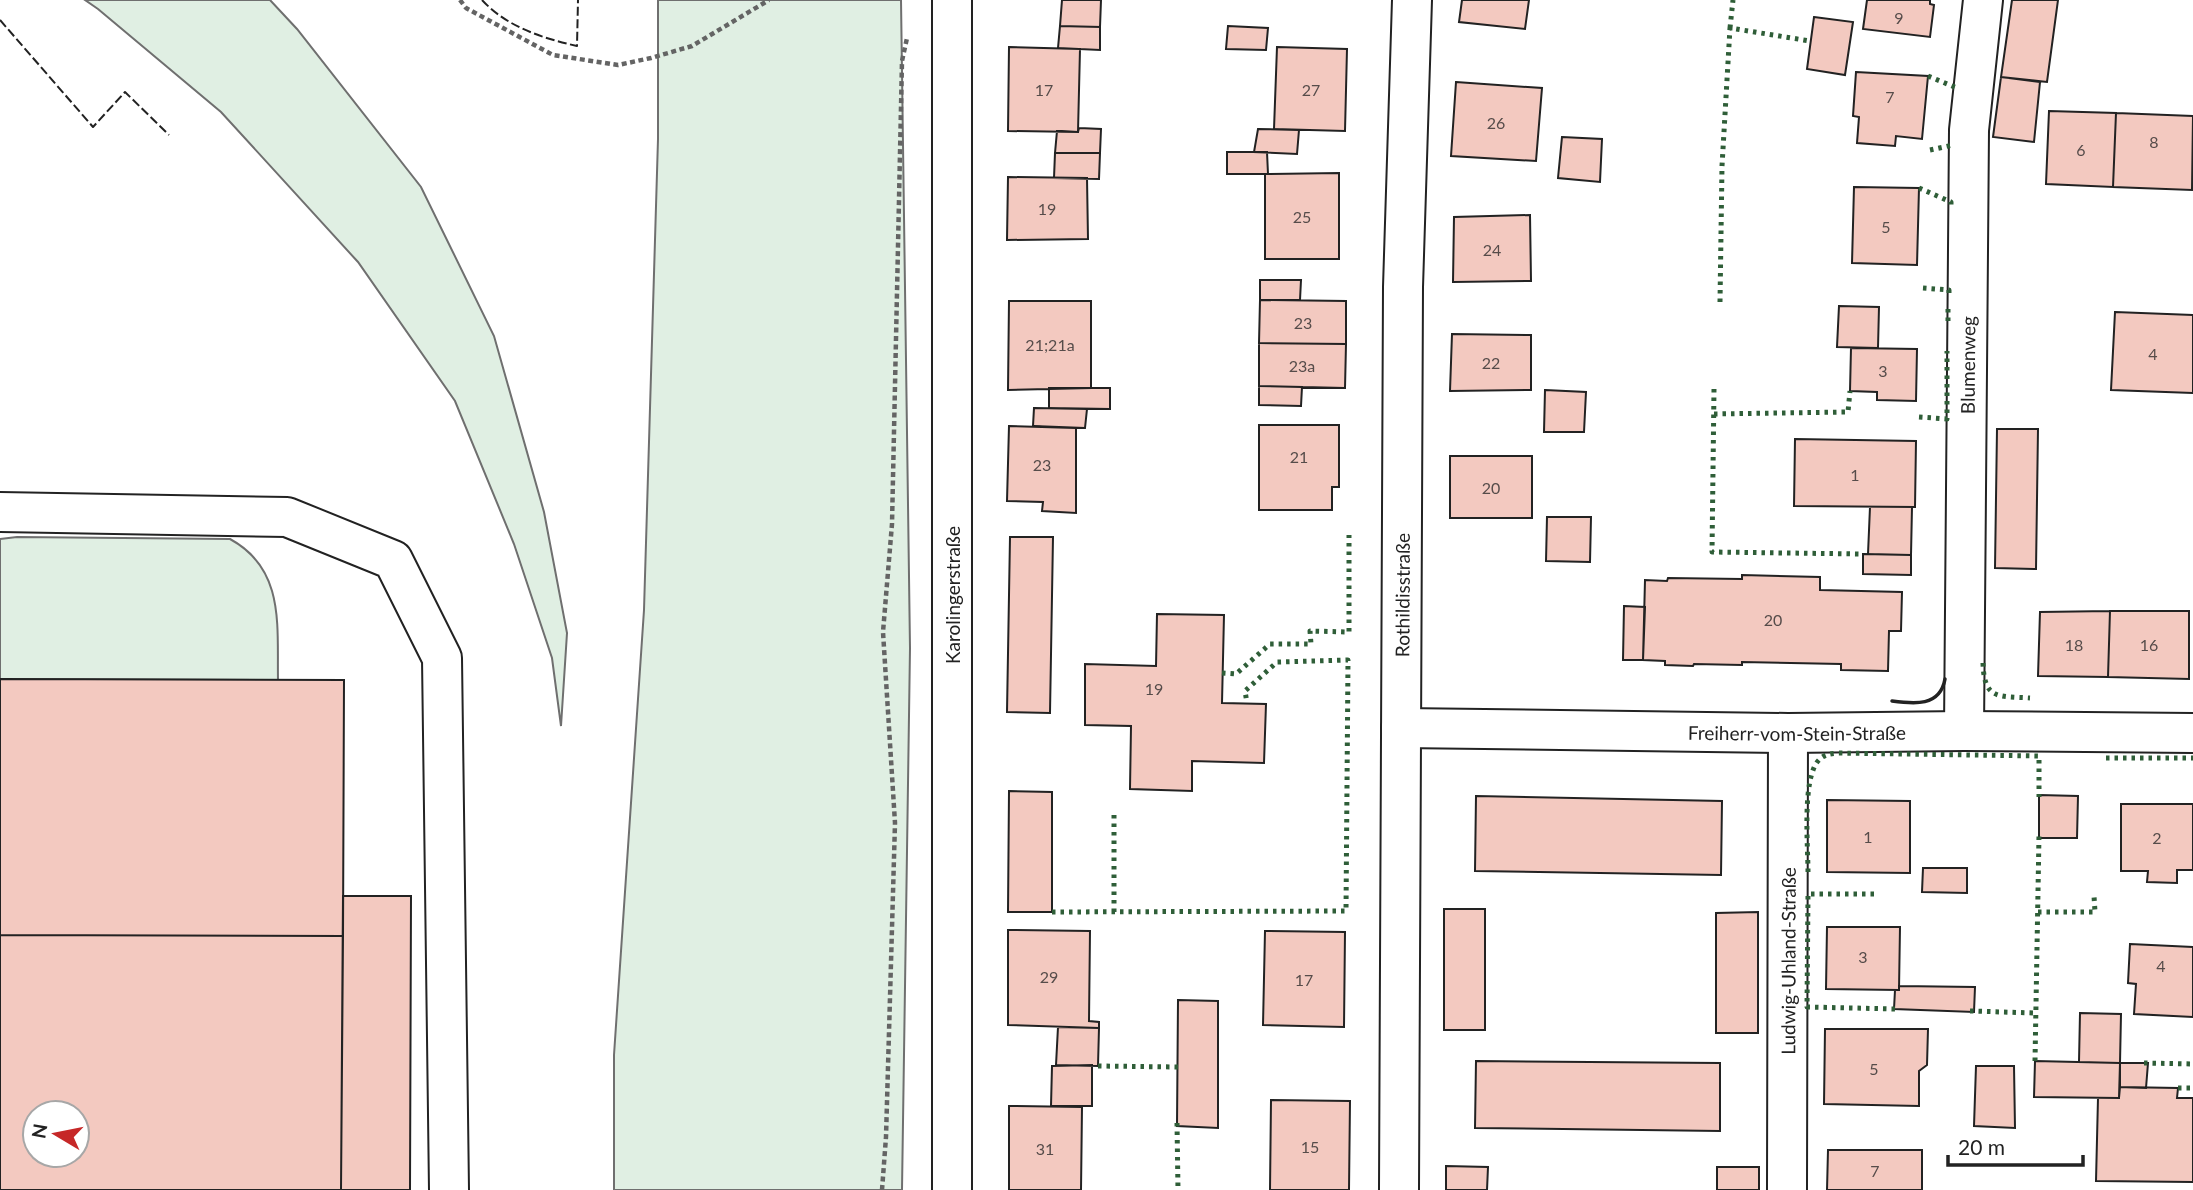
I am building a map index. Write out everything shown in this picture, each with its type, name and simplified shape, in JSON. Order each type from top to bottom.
[{"type":"street","name":"Karolingerstraße","points":[[952,0],[952,1190]]},
{"type":"street","name":"Rothildisstraße","points":[[1399,1190],[1403,287],[1412,0]]},
{"type":"street","name":"Blumenweg","points":[[1964,731],[1969,130],[1983,0]]},
{"type":"street","points":[[0,512],[288,517],[393,560],[442,658],[449,1190]]},
{"type":"street","name":"Freiherr-vom-Stein-Straße","points":[[1401,728],[1787,733],[2193,733]]},
{"type":"street","name":"Ludwig-Uhland-Straße","points":[[1787,733],[1787,1190]]},
{"type":"path","points":[[460,0],[466,8],[553,55],[618,65],[692,46],[769,0]]},
{"type":"path","points":[[882,1190],[886,1137],[895,823],[883,632],[892,524],[902,61],[907,37]]},
{"type":"green space","points":[[85,0],[270,0],[297,29],[421,187],[494,336],[544,512],[567,633],[561,726],[552,658],[514,544],[455,401],[358,262],[221,112]]},
{"type":"green space","points":[[658,0],[901,0],[910,648],[902,1190],[614,1190],[614,1055],[644,610],[658,139]]},
{"type":"green space","points":[[0,539],[230,539],[248,551],[261,566],[269,582],[277,619],[278,680],[0,679]]},
{"type":"building","points":[[1062,0],[1101,0],[1100,27],[1060,26]]},
{"type":"building","points":[[1462,0],[1529,0],[1525,29],[1459,22]]},
{"type":"building","points":[[1867,0],[1930,0],[1930,4],[1934,5],[1930,37],[1863,29]]},
{"type":"building","points":[[2012,0],[2058,0],[2047,82],[2001,77]]},
{"type":"building","points":[[1814,17],[1853,22],[1845,75],[1807,69]]},
{"type":"building","points":[[1060,26],[1100,27],[1100,50],[1058,48]]},
{"type":"building","points":[[1228,26],[1268,28],[1266,50],[1226,49]]},
{"type":"building","points":[[1009,47],[1080,49],[1078,132],[1008,131]]},
{"type":"building","points":[[1277,47],[1347,49],[1345,131],[1274,129]]},
{"type":"building","points":[[1856,72],[1928,76],[1922,139],[1896,136],[1895,146],[1857,143],[1859,117],[1853,116]]},
{"type":"building","points":[[2001,77],[2040,82],[2034,142],[1993,137]]},
{"type":"building","points":[[1456,82],[1542,88],[1536,161],[1451,156]]},
{"type":"building","points":[[2049,111],[2116,113],[2113,187],[2046,184]]},
{"type":"building","points":[[2116,113],[2193,116],[2192,190],[2113,187]]},
{"type":"building","points":[[1079,128],[1101,129],[1100,153],[1055,153],[1057,131],[1078,132]]},
{"type":"building","points":[[1258,129],[1299,130],[1297,154],[1254,152]]},
{"type":"building","points":[[1562,137],[1602,139],[1600,182],[1558,178]]},
{"type":"building","points":[[1227,152],[1267,152],[1268,174],[1227,174]]},
{"type":"building","points":[[1055,153],[1100,153],[1099,179],[1054,178]]},
{"type":"building","points":[[1339,173],[1339,259],[1265,259],[1265,174]]},
{"type":"building","points":[[1008,177],[1087,178],[1088,239],[1007,240]]},
{"type":"building","points":[[1854,187],[1919,188],[1917,265],[1852,263]]},
{"type":"building","points":[[1530,215],[1531,281],[1453,282],[1454,217]]},
{"type":"building","points":[[1260,280],[1301,280],[1300,300],[1260,300]]},
{"type":"building","points":[[1260,300],[1346,301],[1346,344],[1259,343]]},
{"type":"building","points":[[1009,301],[1091,301],[1091,388],[1008,390]]},
{"type":"building","points":[[1839,306],[1879,307],[1878,348],[1837,347]]},
{"type":"building","points":[[2115,312],[2193,315],[2193,393],[2111,390]]},
{"type":"building","points":[[1452,334],[1531,335],[1531,390],[1450,391]]},
{"type":"building","points":[[1259,343],[1346,344],[1345,388],[1259,386]]},
{"type":"building","points":[[1851,348],[1917,349],[1916,401],[1877,400],[1877,392],[1850,391]]},
{"type":"building","points":[[1259,386],[1302,387],[1301,406],[1259,405]]},
{"type":"building","points":[[1049,388],[1110,388],[1110,409],[1049,408]]},
{"type":"building","points":[[1545,390],[1586,392],[1584,432],[1544,432]]},
{"type":"building","points":[[1034,408],[1087,409],[1085,428],[1033,426]]},
{"type":"building","points":[[1259,425],[1339,425],[1339,487],[1332,487],[1332,510],[1259,510]]},
{"type":"building","points":[[1009,426],[1076,428],[1076,513],[1042,511],[1043,502],[1007,501]]},
{"type":"building","points":[[1997,429],[2038,429],[2036,569],[1995,568]]},
{"type":"building","points":[[1795,439],[1916,441],[1915,507],[1794,506]]},
{"type":"building","points":[[1450,456],[1532,456],[1532,518],[1450,518]]},
{"type":"building","points":[[1870,507],[1912,507],[1911,555],[1868,554]]},
{"type":"building","points":[[1547,517],[1591,517],[1590,562],[1546,561]]},
{"type":"building","points":[[1010,537],[1053,537],[1050,713],[1007,712]]},
{"type":"building","points":[[1863,554],[1911,555],[1911,575],[1863,574]]},
{"type":"building","points":[[1742,575],[1820,577],[1820,590],[1902,592],[1901,631],[1889,631],[1888,671],[1841,670],[1841,664],[1742,662],[1742,665],[1693,666],[1665,665],[1665,661],[1643,660],[1645,580],[1742,579]]},
{"type":"building","points":[[1624,606],[1645,607],[1643,660],[1623,660]]},
{"type":"building","points":[[2110,611],[2108,677],[2038,676],[2040,612]]},
{"type":"building","points":[[2110,611],[2189,611],[2189,679],[2108,677]]},
{"type":"building","points":[[1157,614],[1224,615],[1222,703],[1266,704],[1264,763],[1192,761],[1192,791],[1130,789],[1131,726],[1085,725],[1085,664],[1156,666]]},
{"type":"building","points":[[0,679],[344,680],[343,936],[0,935]]},
{"type":"building","points":[[1009,791],[1052,792],[1052,912],[1008,912]]},
{"type":"building","points":[[2039,795],[2078,796],[2077,838],[2039,838]]},
{"type":"building","points":[[1476,796],[1722,801],[1721,875],[1475,871]]},
{"type":"building","points":[[1827,800],[1910,801],[1910,873],[1827,872]]},
{"type":"building","points":[[2121,804],[2193,804],[2193,870],[2177,870],[2177,883],[2147,882],[2148,871],[2121,871]]},
{"type":"building","points":[[1923,868],[1967,868],[1967,893],[1922,892]]},
{"type":"building","points":[[343,896],[411,896],[410,1190],[341,1190]]},
{"type":"building","points":[[1444,909],[1485,909],[1485,1030],[1444,1030]]},
{"type":"building","points":[[1758,912],[1758,1033],[1716,1033],[1716,913]]},
{"type":"building","points":[[1827,927],[1900,927],[1899,990],[1826,989]]},
{"type":"building","points":[[1008,930],[1090,931],[1089,1021],[1099,1022],[1099,1028],[1008,1025]]},
{"type":"building","points":[[1265,931],[1345,932],[1344,1027],[1263,1025]]},
{"type":"building","points":[[0,935],[343,936],[341,1190],[0,1190]]},
{"type":"building","points":[[2130,944],[2193,947],[2193,1017],[2134,1014],[2136,984],[2128,983]]},
{"type":"building","points":[[1899,986],[1975,987],[1974,1012],[1894,1009],[1895,990],[1899,990]]},
{"type":"building","points":[[1178,1000],[1218,1001],[1218,1128],[1177,1126]]},
{"type":"building","points":[[2080,1013],[2121,1014],[2120,1063],[2079,1062]]},
{"type":"building","points":[[1058,1027],[1099,1028],[1098,1066],[1056,1065]]},
{"type":"building","points":[[1825,1029],[1928,1029],[1927,1065],[1919,1071],[1919,1106],[1824,1104]]},
{"type":"building","points":[[1476,1061],[1720,1063],[1720,1131],[1475,1128]]},
{"type":"building","points":[[2035,1061],[2120,1063],[2119,1098],[2034,1097]]},
{"type":"building","points":[[2120,1063],[2148,1063],[2146,1088],[2120,1087]]},
{"type":"building","points":[[1092,1065],[1092,1106],[1051,1106],[1052,1066]]},
{"type":"building","points":[[1976,1066],[2014,1066],[2015,1128],[1974,1126]]},
{"type":"building","points":[[2120,1087],[2178,1088],[2177,1098],[2193,1098],[2193,1182],[2096,1181],[2098,1098],[2119,1098]]},
{"type":"building","points":[[1271,1100],[1350,1101],[1349,1190],[1270,1190]]},
{"type":"building","points":[[1009,1106],[1082,1107],[1081,1190],[1009,1190]]},
{"type":"building","points":[[1828,1150],[1922,1150],[1922,1190],[1827,1190]]},
{"type":"building","points":[[1446,1166],[1488,1167],[1487,1190],[1446,1190]]},
{"type":"building","points":[[1717,1167],[1759,1167],[1759,1190],[1717,1190]]},
{"type":"hedge","points":[[1730,28],[1733,0]]},
{"type":"hedge","points":[[1720,302],[1722,166],[1730,28],[1810,41]]},
{"type":"hedge","points":[[1928,76],[1957,90]]},
{"type":"hedge","points":[[1930,150],[1953,145]]},
{"type":"hedge","points":[[1919,188],[1951,202],[1951,207]]},
{"type":"hedge","points":[[1923,288],[1949,290],[1949,294]]},
{"type":"hedge","points":[[1948,304],[1948,321]]},
{"type":"hedge","points":[[1919,417],[1947,419],[1947,351]]},
{"type":"hedge","points":[[1714,389],[1712,552],[1863,554]]},
{"type":"hedge","points":[[1714,414],[1848,412],[1850,391]]},
{"type":"hedge","points":[[1222,673],[1236,674],[1270,644],[1311,644],[1310,631],[1349,632],[1349,535]]},
{"type":"hedge","points":[[1052,912],[1346,911],[1348,660],[1277,662],[1245,691],[1247,703]]},
{"type":"hedge","points":[[1983,663],[1986,684],[1995,694],[2030,698]]},
{"type":"hedge","points":[[1808,872],[1807,814],[1810,783],[1818,761],[1827,755],[2039,756],[2039,797]]},
{"type":"hedge","points":[[2106,758],[2193,758]]},
{"type":"hedge","points":[[1114,813],[1114,912]]},
{"type":"hedge","points":[[2035,1061],[2039,835]]},
{"type":"hedge","points":[[1874,894],[1808,894],[1807,1007],[1897,1009]]},
{"type":"hedge","points":[[2038,912],[2095,912],[2094,896]]},
{"type":"hedge","points":[[1970,1011],[2036,1013]]},
{"type":"hedge","points":[[2144,1063],[2193,1064]]},
{"type":"hedge","points":[[1098,1066],[1178,1067],[1178,1071]]},
{"type":"hedge","points":[[2178,1088],[2193,1088]]},
{"type":"hedge","points":[[1177,1123],[1178,1190]]},
{"type":"fence","points":[[482,0],[502,17],[526,30],[577,46],[578,0]]},
{"type":"fence","points":[[0,20],[93,127],[125,92],[169,135]]},
{"type":"wall","points":[[1892,701],[1925,702],[1938,695],[1945,679]]}]
